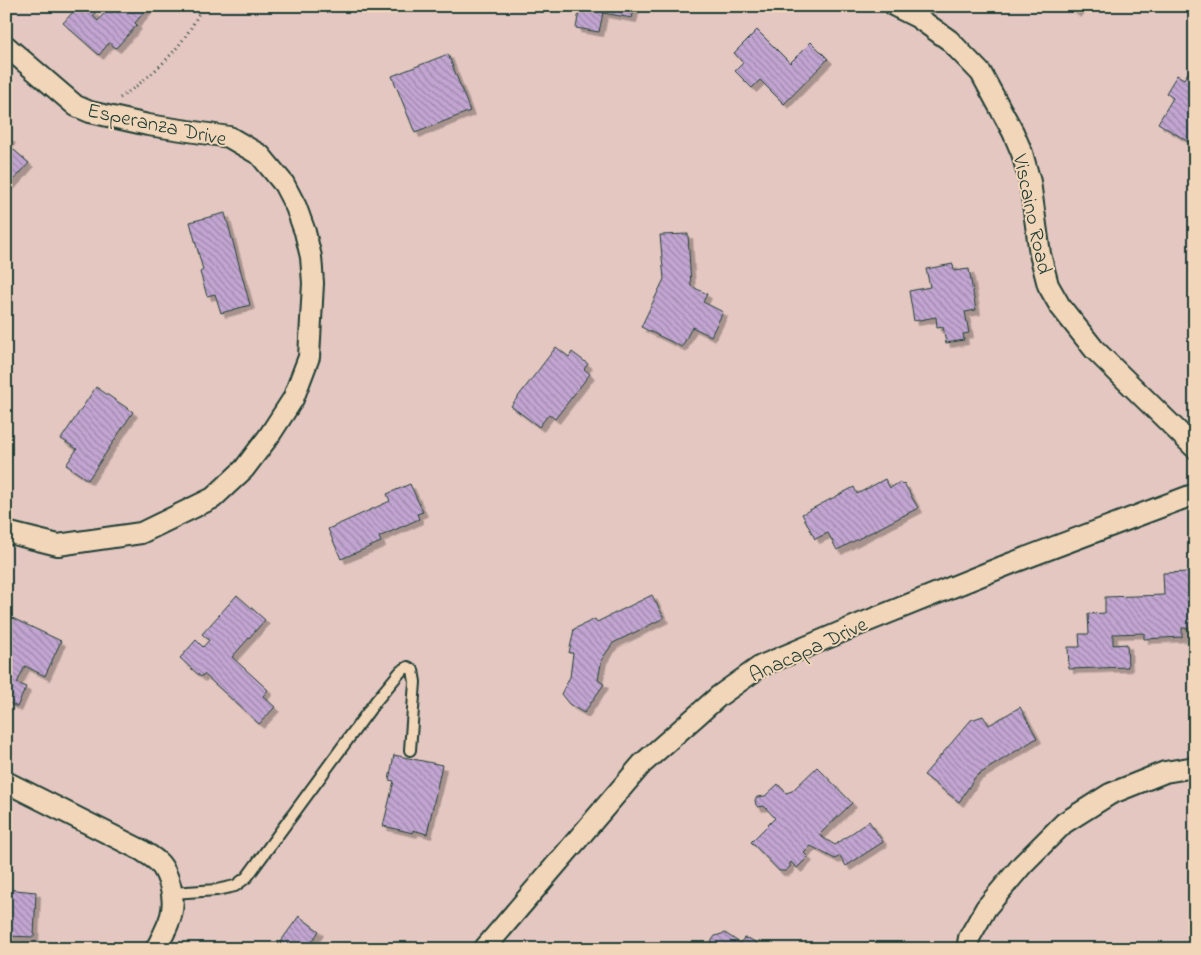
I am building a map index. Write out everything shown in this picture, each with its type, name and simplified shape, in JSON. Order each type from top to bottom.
[{"type":"street","name":"Viscaino Road","points":[[895,6],[917,17],[950,40],[981,74],[1013,132],[1022,153],[1030,182],[1040,254],[1048,285],[1060,306],[1094,348],[1195,448]]},
{"type":"street","name":"Esperanza Drive","points":[[6,46],[76,106],[90,112],[148,125],[228,137],[260,155],[284,184],[296,207],[311,256],[313,283],[309,357],[292,399],[269,436],[244,469],[213,498],[141,533],[58,546],[6,532]]},
{"type":"street","name":"Anacapa Drive","points":[[484,949],[642,764],[719,696],[761,666],[1012,563],[1195,494]]},
{"type":"street","points":[[967,949],[969,938],[986,908],[1023,864],[1064,823],[1110,794],[1165,772],[1195,767]]},
{"type":"street","points":[[6,782],[141,850],[160,864],[168,878],[173,905],[171,918],[156,949]]},
{"type":"lane","points":[[172,893],[217,890],[234,886],[247,876],[376,701],[401,670],[408,667],[414,670],[415,682],[410,750]]},
{"type":"path","points":[[90,112],[118,100],[147,78],[177,49],[198,16],[202,6]]},
{"type":"building","points":[[72,6],[87,6],[95,13],[93,16],[98,21],[105,12],[101,8],[103,6],[149,6],[135,23],[137,25],[116,48],[109,43],[99,55],[63,23],[74,11]]},
{"type":"building","points":[[580,6],[635,6],[632,18],[603,13],[599,32],[576,28]]},
{"type":"building","points":[[1068,6],[1081,6],[1076,13]]},
{"type":"building","points":[[757,30],[790,63],[811,42],[828,59],[784,104],[760,80],[752,88],[735,71],[743,63],[734,53]]},
{"type":"building","points":[[448,54],[470,111],[415,133],[392,76]]},
{"type":"building","points":[[1195,62],[1195,140],[1192,144],[1158,123],[1173,98],[1166,93],[1177,75],[1184,79]]},
{"type":"building","points":[[6,135],[11,139],[7,144],[29,163],[6,189]]},
{"type":"building","points":[[225,213],[250,305],[221,313],[215,294],[207,296],[200,272],[203,270],[190,222]]},
{"type":"building","points":[[688,234],[691,286],[707,294],[703,302],[723,312],[711,336],[692,327],[682,347],[641,327],[664,279],[660,235]]},
{"type":"building","points":[[953,264],[954,271],[969,269],[976,310],[965,312],[969,333],[963,334],[964,340],[946,343],[943,327],[937,328],[936,317],[914,321],[909,291],[930,287],[926,269]]},
{"type":"building","points":[[556,347],[569,357],[572,352],[588,364],[584,369],[590,374],[555,419],[549,414],[539,427],[511,406]]},
{"type":"building","points":[[96,387],[133,412],[88,480],[66,465],[77,449],[61,439]]},
{"type":"building","points":[[885,479],[890,488],[900,482],[902,485],[904,483],[918,508],[837,550],[828,533],[815,539],[802,514],[854,487],[857,494]]},
{"type":"building","points":[[410,484],[423,512],[417,514],[419,519],[379,537],[381,542],[341,559],[328,529],[390,501],[387,494]]},
{"type":"building","points":[[1190,572],[1192,628],[1182,628],[1182,637],[1144,639],[1144,633],[1113,634],[1113,645],[1127,644],[1128,667],[1069,669],[1068,647],[1080,647],[1079,634],[1089,634],[1088,614],[1105,613],[1105,597],[1164,595],[1163,573]]},
{"type":"building","points":[[237,595],[265,620],[232,657],[268,690],[263,696],[275,707],[259,724],[204,674],[201,677],[180,658],[196,640],[203,647],[209,640],[202,634]]},
{"type":"building","points":[[652,595],[664,618],[613,643],[602,659],[598,680],[604,684],[584,713],[569,704],[561,694],[570,677],[573,653],[569,653],[574,629],[595,619],[597,622]]},
{"type":"building","points":[[6,615],[61,641],[45,676],[25,666],[17,683],[26,687],[17,707],[6,701]]},
{"type":"building","points":[[1020,707],[1037,738],[976,776],[959,802],[924,775],[971,720],[983,716],[989,725]]},
{"type":"building","points":[[394,755],[442,765],[427,834],[413,830],[413,833],[383,826],[394,781],[389,780]]},
{"type":"building","points":[[817,767],[852,803],[819,835],[835,845],[869,821],[883,842],[846,866],[840,856],[835,859],[811,846],[804,853],[808,857],[797,868],[791,862],[790,867],[785,871],[779,871],[751,842],[775,818],[764,806],[758,807],[755,800],[757,797],[765,796],[778,784],[786,793],[792,791]]},
{"type":"building","points":[[6,889],[36,892],[34,937],[6,936]]},
{"type":"building","points":[[299,916],[319,931],[307,949],[275,949]]},
{"type":"building","points":[[725,933],[740,943],[744,938],[750,939],[758,944],[761,949],[710,949],[708,946],[715,936]]}]
